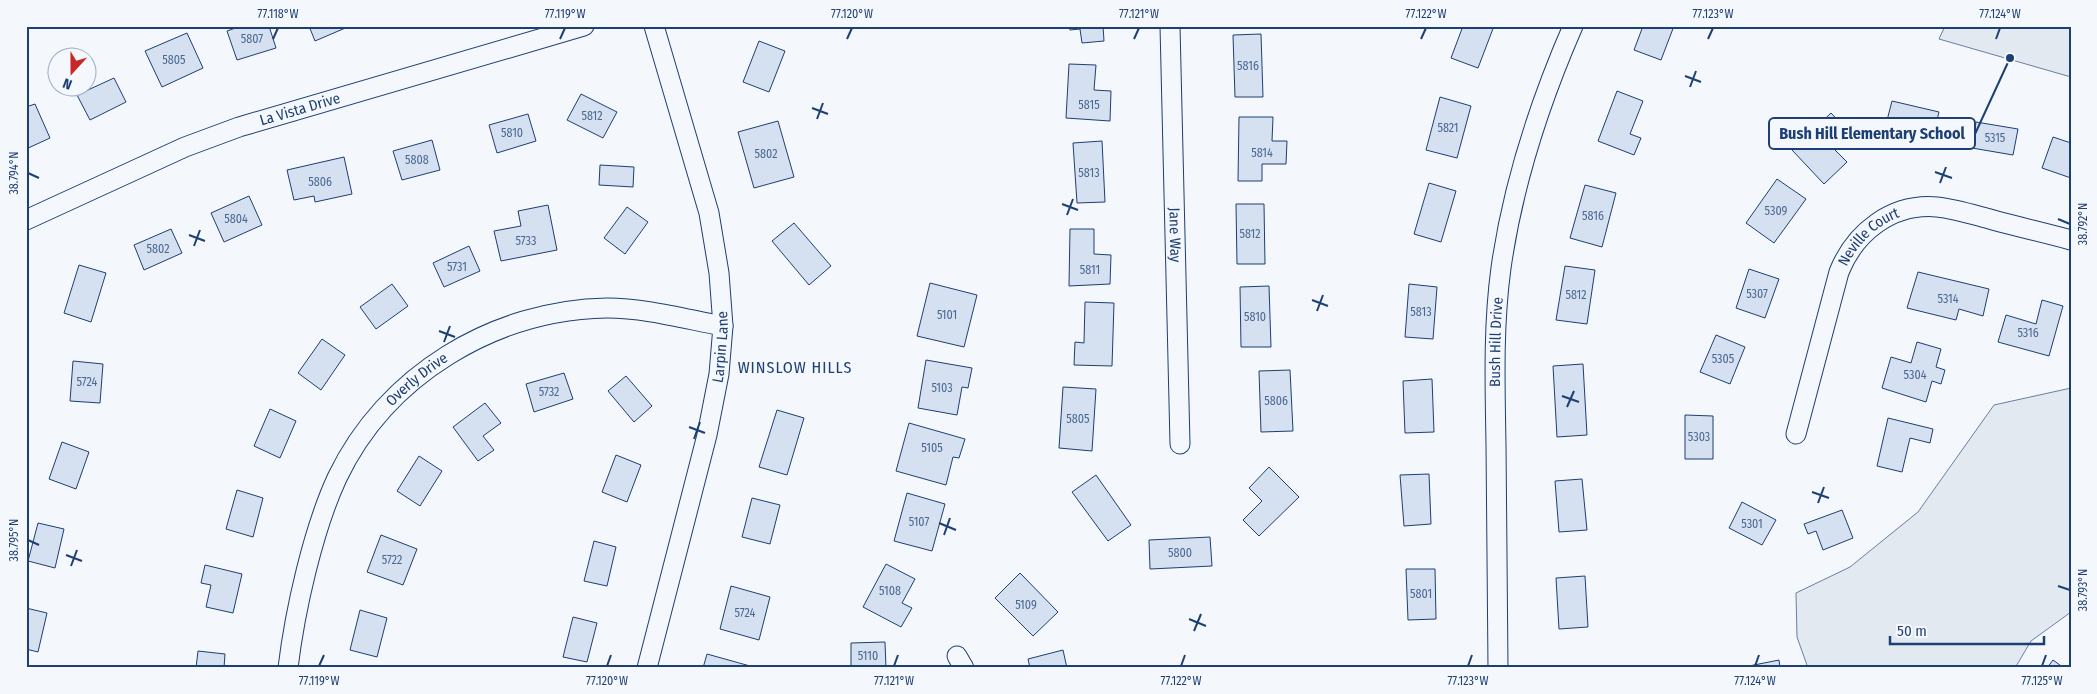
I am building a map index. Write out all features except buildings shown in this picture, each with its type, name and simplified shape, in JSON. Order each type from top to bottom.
[{"type":"street","name":"La Vista Drive","points":[[26,220],[185,147],[239,127],[584,26]]},
{"type":"street","name":"Larpin Lane","points":[[648,668],[707,435],[719,374],[723,326],[719,273],[709,212],[654,26]]},
{"type":"street","name":"Jane Way","points":[[1170,26],[1180,444]]},
{"type":"street","name":"Bush Hill Drive","points":[[1498,668],[1495,350],[1501,269],[1511,210],[1528,145],[1548,85],[1573,26]]},
{"type":"street","name":"Neville Court","points":[[1796,434],[1838,272],[1857,239],[1871,226],[1899,212],[1935,207],[2071,240]]},
{"type":"street","name":"Overly Drive","points":[[288,668],[292,634],[318,532],[337,480],[366,431],[384,408],[423,371],[476,339],[499,328],[548,314],[592,309],[638,310],[723,326]]},
{"type":"shaded area","points":[[1945,26],[2071,26],[2071,77],[1939,39]]},
{"type":"shaded area","points":[[2071,388],[2071,612],[2031,641],[2015,668],[1808,668],[1797,637],[1796,593],[1850,567],[1918,512],[1994,405]]},
{"type":"place","name":"Bush Hill Elementary School","points":[[2010,58]]},
{"type":"district","name":"WINSLOW HILLS","points":[[795,367]]}]
